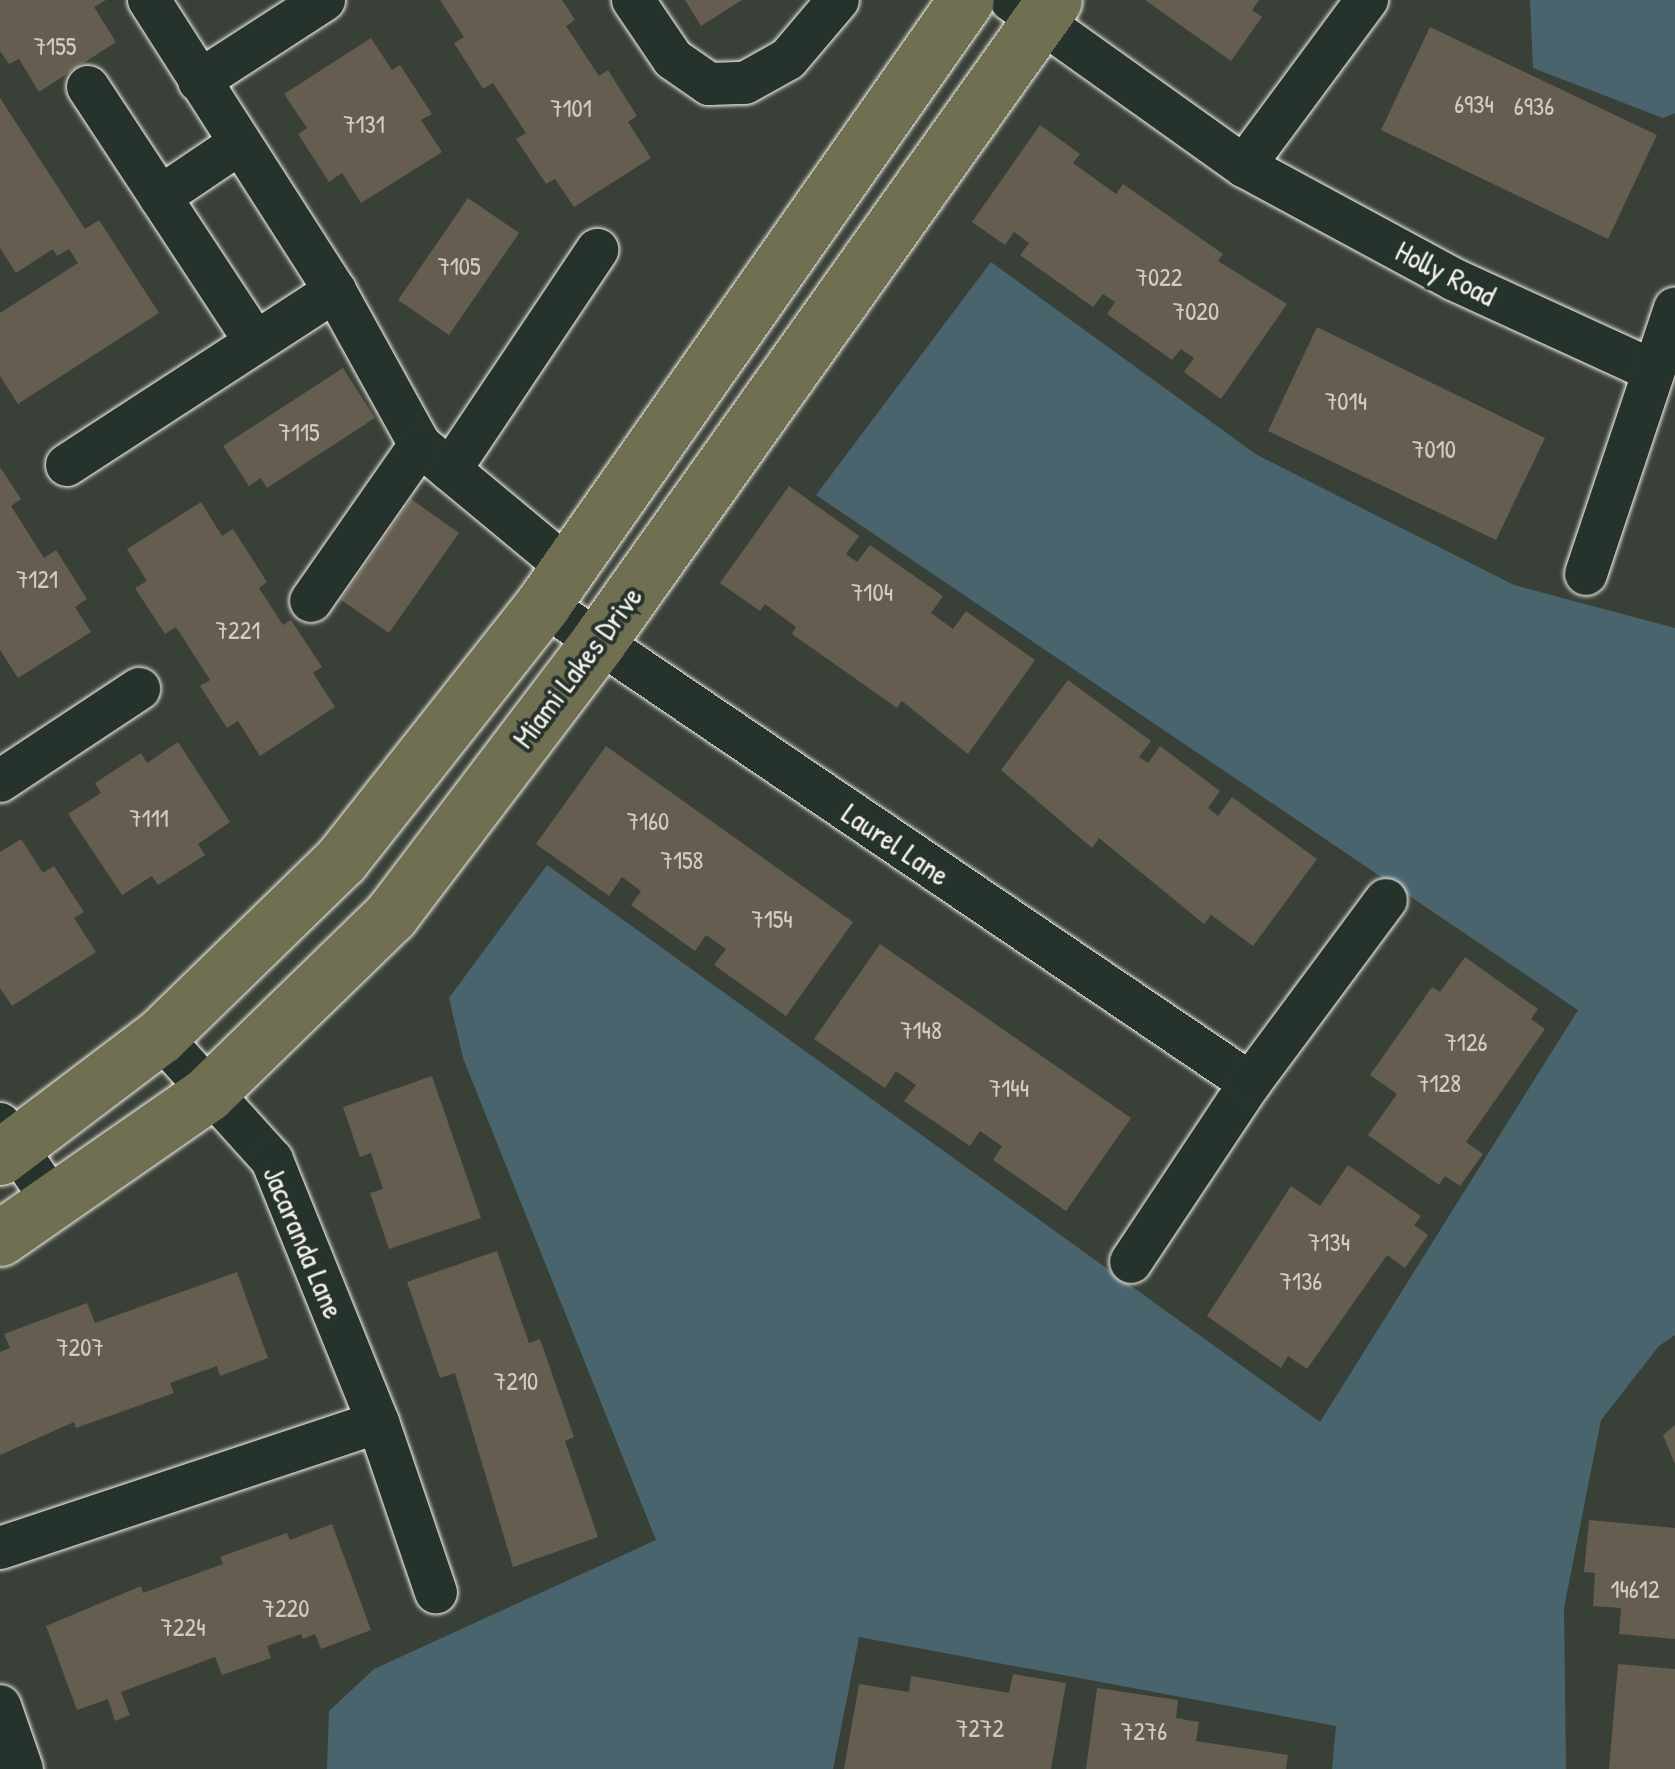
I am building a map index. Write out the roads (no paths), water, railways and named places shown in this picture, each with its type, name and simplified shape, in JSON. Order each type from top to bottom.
[{"type":"main road","points":[[5,1142],[160,1036],[341,860],[555,586],[966,0]]},
{"type":"main road","name":"Miami Lakes Drive","points":[[0,1238],[207,1094],[391,915],[598,642],[1035,7]]},
{"type":"street","points":[[149,0],[238,145],[335,291],[435,458]]},
{"type":"street","points":[[199,81],[324,0]]},
{"type":"street","points":[[633,0],[672,59],[709,84],[745,83],[788,58],[838,0]]},
{"type":"street","points":[[1244,166],[1367,0]]},
{"type":"street","name":"Holly Road","points":[[1035,7],[1244,166],[1455,280],[1652,370]]},
{"type":"street","points":[[88,88],[254,341]]},
{"type":"street","points":[[160,197],[238,145]]},
{"type":"street","points":[[311,601],[435,458],[596,250]]},
{"type":"street","points":[[67,465],[335,291]]},
{"type":"street","points":[[1586,574],[1675,308]]},
{"type":"street","name":"Laurel Lane","points":[[435,458],[555,586],[598,642],[1250,1083]]},
{"type":"street","points":[[0,780],[139,689]]},
{"type":"street","points":[[1131,1262],[1250,1083],[1386,900]]},
{"type":"street","name":"Jacaranda Lane","points":[[160,1036],[207,1094],[272,1160],[378,1422],[436,1592]]},
{"type":"street","points":[[5,1142],[54,1204]]},
{"type":"street","points":[[0,1548],[378,1422]]},
{"type":"street","points":[[0,1706],[22,1769]]},
{"type":"water","points":[[1530,0],[1675,0],[1675,113],[1663,118],[1533,68]]},
{"type":"water","points":[[991,262],[1257,455],[1514,585],[1675,628],[1675,1335],[1659,1346],[1601,1420],[1564,1608],[1566,1769],[1332,1769],[1336,1726],[859,1637],[833,1769],[327,1769],[329,1711],[374,1669],[656,1540],[463,1058],[449,998],[547,865],[1320,1422],[1578,1010],[816,495]]}]
